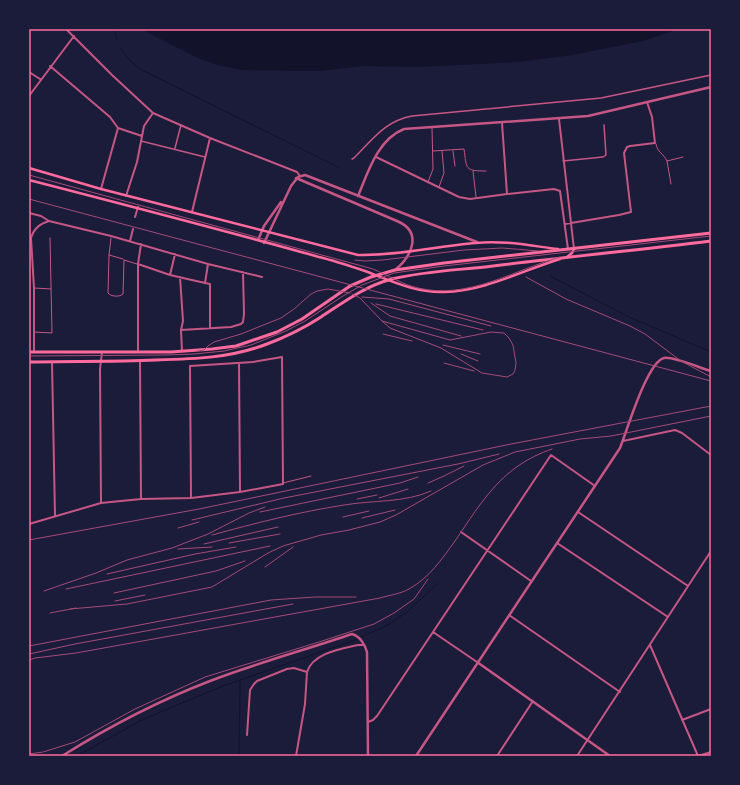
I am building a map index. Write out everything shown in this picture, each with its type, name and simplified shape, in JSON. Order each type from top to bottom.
[{"type":"main road","points":[[29,168],[126,196],[358,255],[392,253],[478,242],[563,250]]},
{"type":"main road","points":[[29,180],[138,207],[339,263],[401,285],[420,290],[436,292],[460,291],[483,286],[540,265],[564,258],[571,254],[574,249]]},
{"type":"main road","points":[[29,352],[182,351],[236,346],[264,337],[294,324],[350,286],[371,277],[395,270],[444,263],[711,233]]},
{"type":"main road","points":[[29,362],[140,361],[206,358],[233,354],[264,345],[297,331],[350,297],[380,283],[409,276],[711,241]]},
{"type":"street","points":[[66,29],[112,75],[153,112],[210,138],[297,172],[300,176]]},
{"type":"street","points":[[29,96],[40,79],[74,36]]},
{"type":"street","points":[[50,66],[110,117],[118,128],[142,136]]},
{"type":"street","points":[[29,72],[40,79]]},
{"type":"street","points":[[352,159],[384,129],[402,118],[601,98],[711,76]]},
{"type":"street","points":[[358,196],[376,156],[384,144],[399,131],[404,129],[559,119],[595,114],[711,87]]},
{"type":"street","points":[[565,224],[632,212],[624,153],[630,146],[655,143],[652,117],[647,102]]},
{"type":"street","points":[[126,196],[137,162],[146,121],[153,112]]},
{"type":"street","points":[[559,119],[574,249]]},
{"type":"street","points":[[502,123],[507,194]]},
{"type":"street","points":[[175,149],[181,125]]},
{"type":"street","points":[[563,161],[603,157],[606,155],[604,125]]},
{"type":"street","points":[[101,189],[118,128]]},
{"type":"street","points":[[192,212],[210,138]]},
{"type":"street","points":[[141,141],[206,157]]},
{"type":"street","points":[[376,156],[459,197],[476,198],[557,190],[561,194],[568,249]]},
{"type":"street","points":[[257,241],[262,230],[296,178],[305,175],[478,242]]},
{"type":"street","points":[[296,178],[402,223],[407,227],[411,236],[412,246],[406,261],[395,270]]},
{"type":"street","points":[[264,243],[285,197]]},
{"type":"street","points":[[135,217],[138,207]]},
{"type":"street","points":[[29,213],[41,216],[49,221],[111,236],[208,264],[262,277]]},
{"type":"street","points":[[34,352],[34,288],[30,238],[33,231],[37,227],[49,221]]},
{"type":"street","points":[[130,241],[133,229]]},
{"type":"street","points":[[138,352],[138,264],[141,244]]},
{"type":"street","points":[[170,274],[175,254]]},
{"type":"street","points":[[138,264],[180,277],[210,284],[210,328]]},
{"type":"street","points":[[206,282],[208,264]]},
{"type":"street","points":[[181,330],[238,326],[243,322],[243,272]]},
{"type":"street","points":[[180,277],[183,321],[181,330],[182,351]]},
{"type":"street","points":[[29,332],[34,332]]},
{"type":"street","points":[[101,503],[100,369],[102,352]]},
{"type":"street","points":[[29,524],[101,503],[141,499],[191,498],[240,492],[283,484],[282,357],[239,363],[190,366],[191,498]]},
{"type":"street","points":[[416,756],[620,448],[637,401],[654,365],[660,359],[672,358],[711,371]]},
{"type":"street","points":[[140,361],[141,499]]},
{"type":"street","points":[[52,362],[55,516]]},
{"type":"street","points":[[239,363],[240,492]]},
{"type":"street","points":[[623,441],[675,430],[682,433],[711,455]]},
{"type":"street","points":[[368,722],[377,716],[551,455],[595,486]]},
{"type":"street","points":[[578,512],[688,586]]},
{"type":"street","points":[[461,532],[486,552],[531,581]]},
{"type":"street","points":[[557,544],[668,618]]},
{"type":"street","points":[[577,756],[711,551]]},
{"type":"street","points":[[509,614],[620,692]]},
{"type":"street","points":[[433,632],[610,756]]},
{"type":"street","points":[[62,756],[136,712],[184,691],[239,670],[352,634],[356,635],[363,643],[367,652],[368,756]]},
{"type":"street","points":[[296,756],[309,665],[324,655],[363,643]]},
{"type":"street","points":[[650,645],[698,756],[711,752]]},
{"type":"street","points":[[247,735],[250,690],[254,684],[291,668],[307,672]]},
{"type":"street","points":[[497,756],[533,701]]},
{"type":"street","points":[[682,720],[711,709]]},
{"type":"lane","points":[[428,182],[433,172],[432,127]]},
{"type":"lane","points":[[655,143],[656,149],[667,160],[671,184]]},
{"type":"lane","points":[[433,151],[464,149],[466,166],[473,171],[486,171]]},
{"type":"lane","points":[[438,187],[444,173],[442,150]]},
{"type":"lane","points":[[453,150],[455,166]]},
{"type":"lane","points":[[667,160],[683,157]]},
{"type":"lane","points":[[473,171],[476,198]]},
{"type":"lane","points":[[111,236],[108,293],[112,295],[120,296],[123,294],[124,260]]},
{"type":"lane","points":[[34,332],[52,333],[50,238]]},
{"type":"lane","points":[[109,255],[138,264]]},
{"type":"lane","points":[[34,288],[52,289]]},
{"type":"lane","points":[[283,484],[311,476]]},
{"type":"shaded area","points":[[141,29],[678,29],[643,41],[572,55],[518,62],[416,67],[363,66],[320,71],[242,70],[217,65],[198,58]]},
{"type":"waterway","points":[[114,29],[117,40]]},
{"type":"waterway","points":[[121,48],[127,58],[142,70],[340,168]]},
{"type":"waterway","points":[[550,276],[627,316],[711,352]]},
{"type":"waterway","points":[[361,637],[388,625],[407,612],[438,583]]},
{"type":"waterway","points":[[77,756],[140,721],[165,710],[223,686],[358,639]]},
{"type":"waterway","points":[[239,756],[240,681]]},
{"type":"tram line","points":[[29,175],[373,269],[413,287],[437,291],[473,287],[560,257]]},
{"type":"tram line","points":[[29,356],[165,355],[224,351],[251,345],[286,331],[305,321],[362,285],[394,273],[711,236]]},
{"type":"tram line","points":[[355,260],[383,260],[464,250],[502,248],[539,251]]},
{"type":"tram line","points":[[197,351],[204,350],[214,342],[241,334],[281,318],[311,294],[317,291],[328,289],[350,293]]},
{"type":"tram line","points":[[352,294],[360,298],[382,321],[390,328],[441,348],[482,373],[507,377],[513,374],[515,370],[516,363],[513,345],[504,333],[491,332],[450,340],[382,321]]},
{"type":"tram line","points":[[362,297],[389,299],[491,326]]},
{"type":"tram line","points":[[371,303],[390,316],[461,336]]},
{"type":"tram line","points":[[376,304],[483,330]]},
{"type":"tram line","points":[[383,334],[412,341]]},
{"type":"tram line","points":[[443,345],[480,354]]},
{"type":"tram line","points":[[461,354],[478,361]]},
{"type":"tram line","points":[[444,363],[474,371]]},
{"type":"railway","points":[[29,199],[711,381]]},
{"type":"railway","points":[[526,277],[566,299],[630,326],[645,334],[681,361],[711,377]]},
{"type":"railway","points":[[29,540],[199,509],[511,444],[711,406]]},
{"type":"railway","points":[[70,609],[127,604],[212,587],[268,553],[283,546],[321,535],[380,522],[396,515],[483,465],[515,452],[580,439],[611,436],[711,416]]},
{"type":"railway","points":[[29,660],[76,653],[380,598],[406,591],[416,585],[435,568],[495,486],[520,465],[535,456],[552,449]]},
{"type":"railway","points":[[192,520],[284,498],[458,464],[499,454]]},
{"type":"railway","points":[[428,483],[464,466]]},
{"type":"railway","points":[[260,512],[400,483],[418,477]]},
{"type":"railway","points":[[379,498],[408,489]]},
{"type":"railway","points":[[212,535],[311,511],[355,503],[410,498],[431,491]]},
{"type":"railway","points":[[357,499],[377,495]]},
{"type":"railway","points":[[44,591],[96,573],[127,560],[172,548],[208,534],[249,513],[265,507]]},
{"type":"railway","points":[[362,518],[395,510]]},
{"type":"railway","points":[[343,517],[369,511]]},
{"type":"railway","points":[[178,528],[199,522]]},
{"type":"railway","points":[[204,544],[278,527]]},
{"type":"railway","points":[[229,543],[280,534]]},
{"type":"railway","points":[[66,589],[270,546]]},
{"type":"railway","points":[[178,549],[212,547]]},
{"type":"railway","points":[[107,574],[195,554],[236,547]]},
{"type":"railway","points":[[265,567],[293,547]]},
{"type":"railway","points":[[114,593],[216,571],[245,561]]},
{"type":"railway","points":[[29,754],[43,752],[75,742],[135,709],[205,677],[374,624],[394,613],[414,599],[428,579]]},
{"type":"railway","points":[[115,601],[145,595]]},
{"type":"railway","points":[[29,646],[271,600],[315,597],[356,597]]},
{"type":"railway","points":[[29,654],[75,644],[293,604]]},
{"type":"railway","points":[[50,613],[76,608]]}]
